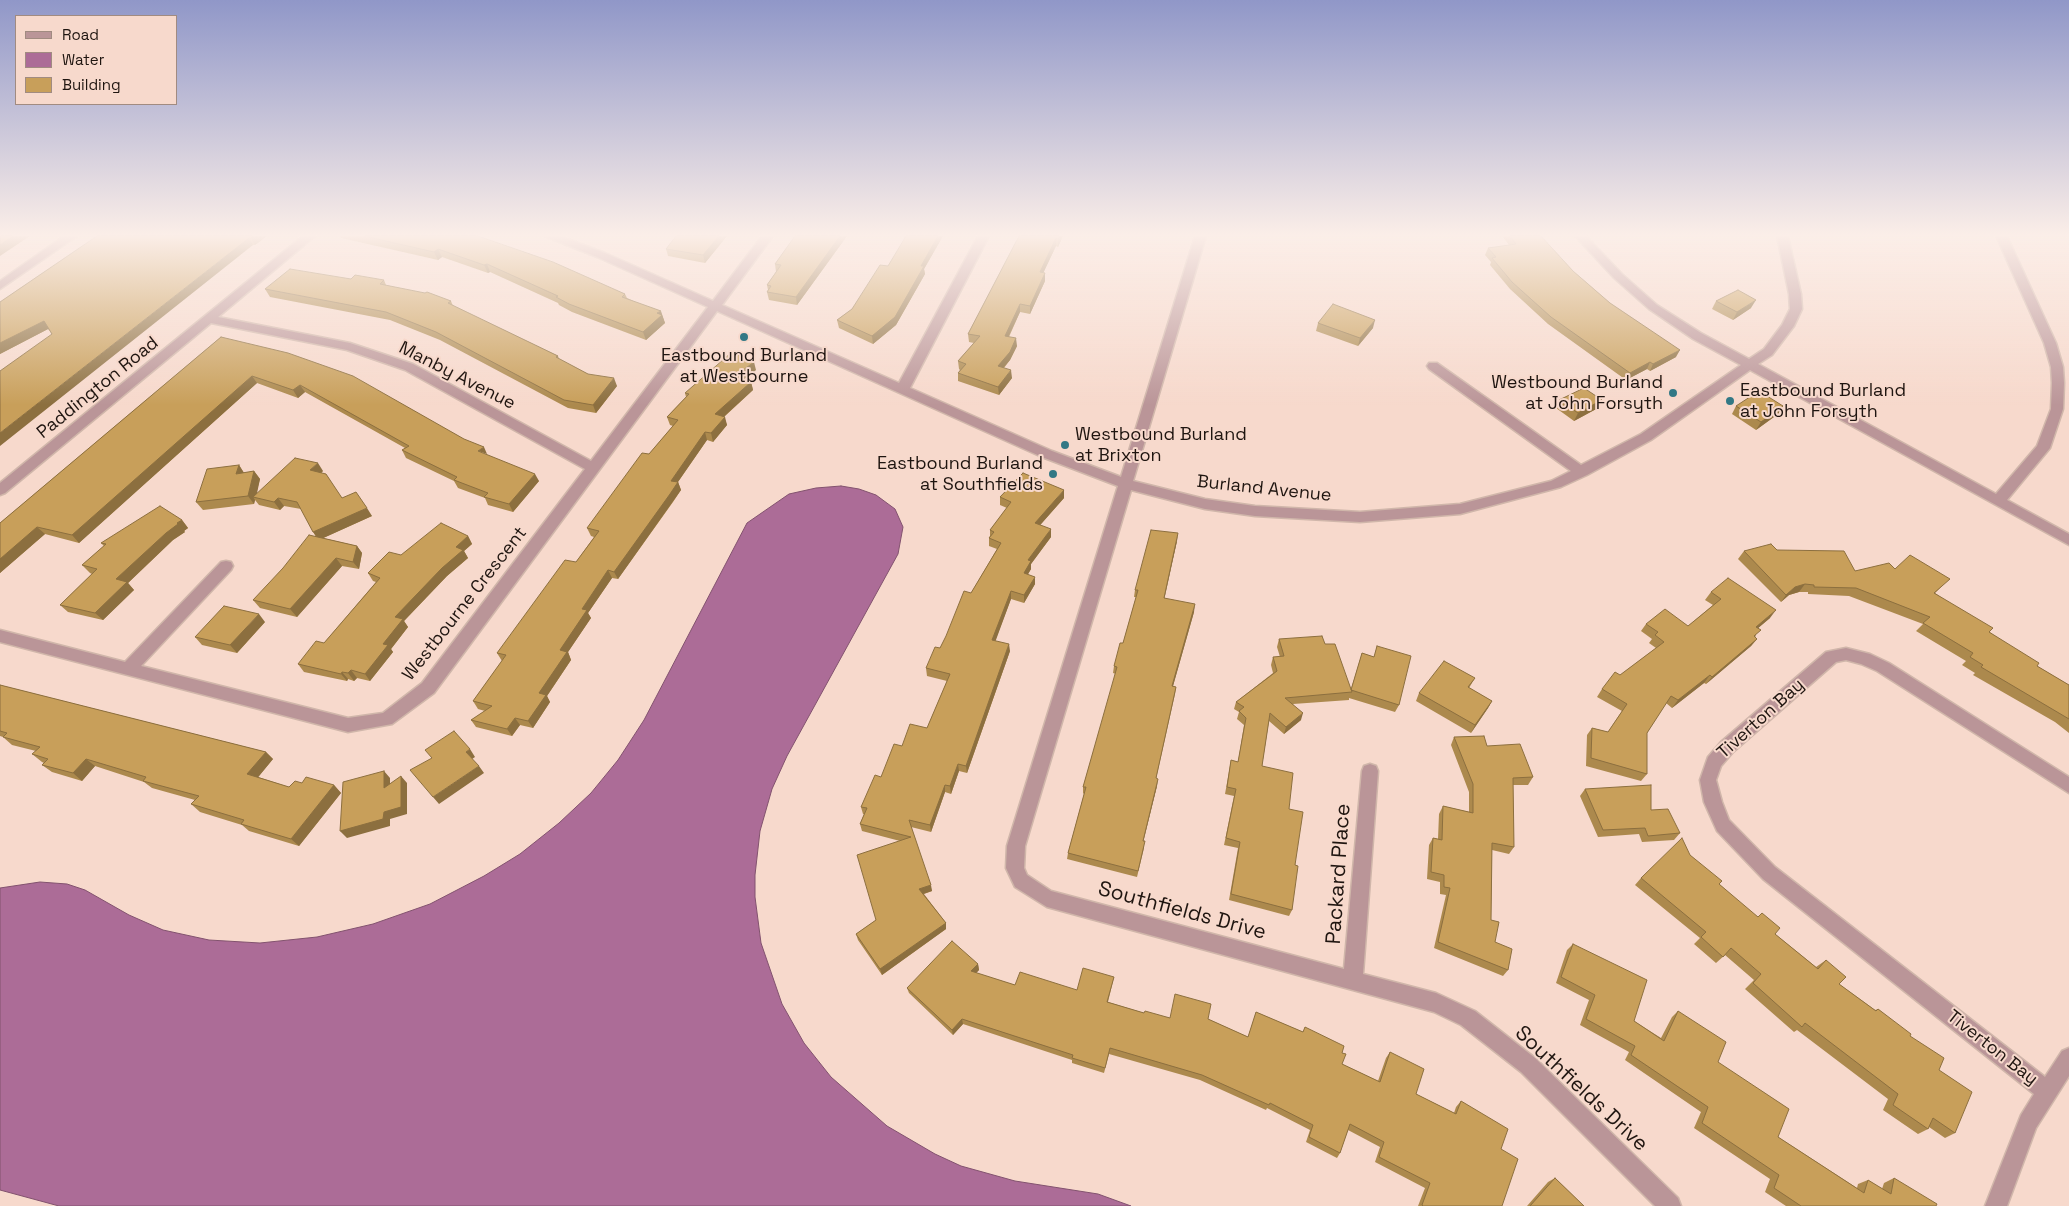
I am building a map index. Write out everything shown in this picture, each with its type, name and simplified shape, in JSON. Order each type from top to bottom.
[{"type":"street","name":"Paddington Road","points":[[0,490],[242,292]]},
{"type":"street","name":"Burland Avenue","points":[[684,292],[1047,454],[1125,483],[1205,504],[1255,511],[1360,517],[1460,509],[1556,484],[1582,472],[1646,437],[1750,365],[1777,342],[1796,310],[1795,292]]},
{"type":"street","name":"Westbourne Crescent","points":[[0,636],[348,725],[386,718],[405,707],[428,688],[725,292]]},
{"type":"street","points":[[902,390],[954,292]]},
{"type":"street","name":"Southfields Drive","points":[[1184,292],[1016,846],[1015,868],[1021,881],[1047,898],[1436,1003],[1468,1018],[1528,1065],[1670,1206]]},
{"type":"street","points":[[1636,292],[1653,307],[1697,336],[2069,540]]},
{"type":"street","points":[[1998,501],[2043,448],[2057,409],[2057,367],[2050,343],[2027,292]]},
{"type":"street","name":"Manby Avenue","points":[[209,319],[350,347],[409,367],[593,468]]},
{"type":"street","points":[[1433,366],[1582,472]]},
{"type":"street","points":[[128,668],[226,566]]},
{"type":"street","name":"Tiverton Bay","points":[[2047,1092],[1770,874],[1724,825],[1713,802],[1708,780],[1714,762],[1727,747],[1832,656],[1846,654],[1864,658],[1883,667],[2069,786]]},
{"type":"street","name":"Packard Place","points":[[1353,981],[1370,771]]},
{"type":"street","points":[[1996,1206],[2028,1122],[2069,1058]]},
{"type":"water","points":[[841,486],[859,489],[876,495],[895,509],[903,527],[898,554],[787,756],[772,789],[760,831],[755,875],[755,897],[761,943],[782,1004],[804,1043],[831,1077],[887,1126],[935,1154],[961,1166],[1015,1181],[1098,1194],[1131,1206],[59,1206],[0,1190],[0,888],[40,882],[67,884],[85,890],[129,915],[163,930],[209,940],[260,943],[317,937],[373,924],[430,904],[484,876],[520,854],[559,823],[591,793],[618,760],[644,720],[747,523],[789,494],[816,488]]},
{"type":"building","points":[[14,292],[180,292],[0,433],[0,371],[52,334],[44,321],[0,343],[0,302]]},
{"type":"building","points":[[282,292],[428,292],[451,301],[448,303],[558,356],[556,357],[588,374],[614,378],[593,405],[564,400],[436,332],[386,312]]},
{"type":"building","points":[[550,292],[621,292],[625,294],[622,297],[661,311],[657,313],[662,315],[643,332],[569,304],[556,297],[558,296]]},
{"type":"building","points":[[769,292],[799,292],[796,297]]},
{"type":"building","points":[[863,292],[909,292],[895,317],[872,336],[837,320],[852,309]]},
{"type":"building","points":[[990,292],[1036,292],[1030,306],[1020,304],[1005,336],[1016,338],[1010,352],[998,366],[1011,370],[998,387],[958,373],[966,364],[958,361],[980,336],[968,334]]},
{"type":"building","points":[[1523,292],[1598,292],[1610,303],[1680,350],[1653,364],[1650,362],[1630,373],[1551,317]]},
{"type":"building","points":[[1733,292],[1742,292],[1756,300],[1737,312],[1716,301]]},
{"type":"building","points":[[1333,304],[1375,320],[1360,338],[1318,323]]},
{"type":"building","points":[[221,337],[288,353],[353,376],[464,439],[484,447],[478,451],[535,474],[509,504],[484,497],[488,493],[454,480],[457,477],[402,450],[409,446],[300,385],[293,390],[252,376],[72,535],[37,527],[0,559],[0,523]]},
{"type":"building","points":[[732,352],[754,362],[735,376],[751,382],[715,414],[725,417],[711,433],[705,432],[671,481],[678,482],[670,494],[614,572],[608,570],[582,609],[587,610],[560,650],[567,652],[539,693],[546,695],[528,721],[515,718],[507,729],[471,720],[492,706],[473,701],[506,655],[497,653],[565,560],[576,562],[599,531],[587,528],[642,453],[649,454],[678,420],[667,417],[689,394],[685,393]]},
{"type":"building","points":[[1584,388],[1602,400],[1578,413],[1559,400]]},
{"type":"building","points":[[1759,391],[1783,406],[1761,422],[1736,406]]},
{"type":"building","points":[[295,458],[318,463],[310,470],[326,474],[342,498],[356,492],[367,508],[313,532],[297,502],[278,498],[274,502],[253,497]]},
{"type":"building","points":[[239,465],[236,474],[254,471],[248,496],[196,502],[207,469]]},
{"type":"building","points":[[1023,473],[1064,490],[1035,523],[1051,529],[1028,560],[1031,561],[1024,573],[1035,577],[1024,595],[1011,591],[992,640],[1009,644],[966,766],[958,764],[950,786],[945,785],[930,825],[909,820],[931,885],[919,889],[946,923],[880,969],[856,934],[876,920],[857,855],[911,837],[860,824],[867,808],[861,807],[875,775],[881,777],[894,744],[902,746],[910,724],[927,728],[950,674],[926,668],[935,647],[940,648],[946,636],[964,591],[971,593],[1001,543],[989,538],[994,532],[990,530],[1011,502],[1000,497]]},
{"type":"building","points":[[160,506],[182,520],[116,579],[127,582],[95,613],[60,605],[97,569],[82,565],[106,544],[101,543]]},
{"type":"building","points":[[441,523],[468,536],[456,547],[463,550],[442,568],[395,617],[403,619],[383,644],[388,645],[365,674],[351,670],[348,673],[342,672],[341,674],[298,664],[316,641],[324,643],[380,578],[368,573],[389,552],[401,555]]},
{"type":"building","points":[[1151,530],[1178,533],[1164,598],[1195,604],[1172,686],[1176,687],[1138,871],[1068,853],[1086,787],[1083,787],[1117,667],[1114,666],[1120,643],[1123,643],[1138,590],[1135,590]]},
{"type":"building","points":[[309,535],[357,546],[353,562],[336,558],[290,609],[253,600],[283,568]]},
{"type":"building","points":[[1771,544],[1777,550],[1844,551],[1855,571],[1889,563],[1895,569],[1910,555],[1950,579],[1934,593],[1993,628],[1989,632],[2039,663],[2037,666],[2069,685],[2069,719],[1981,667],[1983,665],[1970,657],[1973,653],[1923,623],[1930,617],[1856,588],[1814,587],[1814,585],[1805,584],[1795,587],[1786,595],[1744,551]]},
{"type":"building","points":[[1728,578],[1776,610],[1756,627],[1761,630],[1754,636],[1757,639],[1712,677],[1710,675],[1678,700],[1671,696],[1647,733],[1647,774],[1591,758],[1592,728],[1608,732],[1627,704],[1602,689],[1615,672],[1620,675],[1664,642],[1655,635],[1658,632],[1646,624],[1665,609],[1688,626],[1721,599],[1711,592]]},
{"type":"building","points":[[224,606],[259,614],[230,645],[195,637]]},
{"type":"building","points":[[1322,636],[1325,644],[1335,644],[1352,692],[1285,698],[1303,713],[1286,727],[1270,713],[1262,766],[1293,773],[1289,809],[1303,812],[1295,865],[1298,866],[1292,910],[1231,894],[1240,842],[1226,838],[1236,789],[1227,787],[1231,760],[1238,762],[1246,718],[1239,711],[1244,707],[1236,702],[1277,671],[1273,657],[1284,656],[1279,639]]},
{"type":"building","points":[[1377,646],[1411,656],[1399,705],[1351,690],[1362,653],[1374,657]]},
{"type":"building","points":[[1444,661],[1475,678],[1468,687],[1492,701],[1475,725],[1419,693]]},
{"type":"building","points":[[0,685],[266,752],[247,774],[289,787],[295,781],[302,783],[306,777],[334,785],[291,839],[241,824],[244,820],[191,804],[199,796],[143,781],[146,777],[86,759],[73,773],[42,765],[48,759],[32,754],[40,747],[3,737],[7,733],[0,731]]},
{"type":"building","points":[[454,731],[470,749],[466,752],[479,766],[433,797],[410,770],[432,758],[425,750]]},
{"type":"building","points":[[1484,736],[1487,746],[1520,744],[1533,777],[1513,778],[1514,847],[1492,843],[1491,920],[1499,922],[1495,942],[1512,949],[1508,970],[1438,942],[1450,888],[1444,887],[1444,875],[1431,872],[1433,838],[1442,840],[1443,806],[1473,813],[1473,784],[1454,737]]},
{"type":"building","points":[[384,771],[384,788],[401,776],[401,807],[384,812],[383,819],[340,831],[343,782]]},
{"type":"building","points":[[1651,785],[1651,810],[1668,809],[1680,833],[1648,836],[1645,828],[1603,830],[1585,789]]},
{"type":"building","points":[[1682,838],[1690,855],[1722,881],[1719,884],[1758,917],[1762,913],[1780,928],[1775,934],[1818,969],[1826,960],[1846,977],[1839,984],[1876,1011],[1878,1009],[1911,1034],[1910,1036],[1944,1058],[1939,1070],[1972,1092],[1955,1133],[1933,1118],[1928,1129],[1893,1105],[1898,1094],[1805,1023],[1802,1027],[1753,983],[1761,974],[1731,948],[1723,957],[1701,937],[1706,932],[1641,878]]},
{"type":"building","points":[[952,941],[978,964],[971,971],[1015,985],[1020,972],[1077,990],[1083,968],[1114,977],[1107,1002],[1144,1013],[1145,1011],[1170,1018],[1175,994],[1211,1004],[1208,1019],[1248,1037],[1256,1012],[1303,1032],[1305,1027],[1344,1046],[1342,1053],[1346,1054],[1342,1064],[1380,1082],[1390,1052],[1424,1069],[1416,1094],[1456,1114],[1461,1101],[1508,1129],[1501,1149],[1518,1159],[1502,1206],[1423,1206],[1430,1183],[1379,1157],[1384,1142],[1350,1124],[1340,1153],[1309,1137],[1313,1125],[1270,1103],[1269,1105],[1202,1075],[1110,1048],[1105,1068],[1072,1058],[1073,1055],[962,1019],[952,1030],[907,988]]},
{"type":"building","points":[[1573,944],[1647,980],[1634,1021],[1664,1041],[1678,1011],[1726,1042],[1718,1062],[1789,1109],[1778,1137],[1864,1193],[1868,1180],[1891,1194],[1894,1178],[1937,1204],[1936,1206],[1801,1206],[1774,1188],[1779,1175],[1702,1123],[1708,1107],[1631,1055],[1635,1046],[1586,1019],[1595,995],[1561,977]]},
{"type":"building","points":[[1555,1178],[1584,1206],[1530,1206]]},
{"type":"place","name":"Eastbound Burland at Westbourne","points":[[744,337]]},
{"type":"place","name":"Westbound Burland at John Forsyth","points":[[1673,393]]},
{"type":"place","name":"Eastbound Burland at John Forsyth","points":[[1730,401]]},
{"type":"place","name":"Westbound Burland at Brixton","points":[[1065,445]]},
{"type":"place","name":"Eastbound Burland at Southfields","points":[[1053,474]]}]
